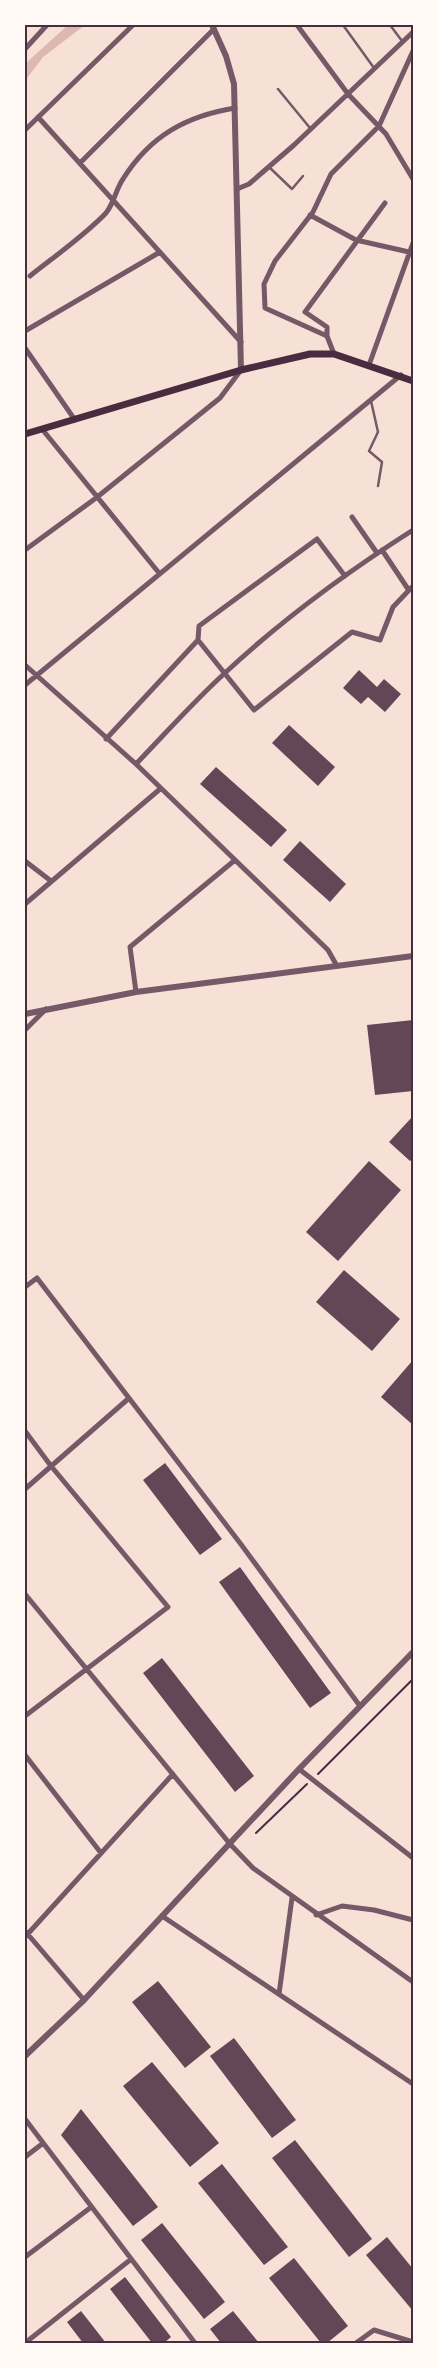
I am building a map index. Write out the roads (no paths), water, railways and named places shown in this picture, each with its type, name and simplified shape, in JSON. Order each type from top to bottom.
[{"type":"main road","points":[[25,434],[241,370],[310,354],[334,354],[401,375],[413,381]]},
{"type":"street","points":[[25,49],[47,25]]},
{"type":"street","points":[[25,130],[132,25]]},
{"type":"street","points":[[297,25],[348,94],[379,126],[413,179]]},
{"type":"street","points":[[25,550],[96,498],[220,398],[241,370],[235,108],[231,69],[213,27],[80,163]]},
{"type":"street","points":[[237,189],[249,184],[268,168],[413,32]]},
{"type":"street","points":[[327,336],[264,308],[264,284],[275,261],[310,215],[331,174],[379,126],[413,51]]},
{"type":"street","points":[[30,276],[107,212],[122,179],[160,136],[170,129],[216,112],[235,108]]},
{"type":"street","points":[[38,117],[241,342]]},
{"type":"street","points":[[334,354],[327,336],[327,327],[305,312],[385,203]]},
{"type":"street","points":[[310,215],[356,240],[409,252]]},
{"type":"street","points":[[369,365],[413,243]]},
{"type":"street","points":[[25,331],[160,252]]},
{"type":"street","points":[[25,348],[75,420]]},
{"type":"street","points":[[25,685],[401,375]]},
{"type":"street","points":[[42,429],[96,498],[159,573]]},
{"type":"street","points":[[352,517],[377,553]]},
{"type":"street","points":[[136,764],[225,672],[279,626],[377,553],[413,530]]},
{"type":"street","points":[[106,739],[198,640],[199,626],[317,539],[345,576]]},
{"type":"street","points":[[198,640],[254,710],[352,632],[380,640],[393,606],[411,587],[382,550]]},
{"type":"street","points":[[25,665],[136,764],[328,950],[337,966]]},
{"type":"street","points":[[25,904],[160,789]]},
{"type":"street","points":[[136,992],[130,948],[235,860]]},
{"type":"street","points":[[25,861],[51,881]]},
{"type":"street","points":[[25,1014],[136,992],[413,956]]},
{"type":"street","points":[[25,1030],[48,1008]]},
{"type":"street","points":[[25,1287],[37,1278],[240,1543],[360,1706]]},
{"type":"street","points":[[25,1489],[128,1399]]},
{"type":"street","points":[[25,1431],[168,1607],[25,1716]]},
{"type":"street","points":[[25,1594],[230,1844],[253,1868],[292,1898],[413,1982]]},
{"type":"street","points":[[25,2056],[84,2000],[299,1769],[413,1652]]},
{"type":"street","points":[[25,1755],[101,1853]]},
{"type":"street","points":[[299,1769],[413,1858]]},
{"type":"street","points":[[84,2000],[26,1934],[173,1774]]},
{"type":"street","points":[[279,1994],[292,1898]]},
{"type":"street","points":[[316,1915],[342,1906],[374,1910],[413,1920]]},
{"type":"street","points":[[162,1916],[413,2084]]},
{"type":"street","points":[[25,2119],[90,2208],[193,2341],[186,2343]]},
{"type":"street","points":[[25,2157],[42,2144]]},
{"type":"street","points":[[25,2258],[90,2208]]},
{"type":"street","points":[[25,2343],[130,2260]]},
{"type":"street","points":[[356,2343],[374,2330],[413,2342]]},
{"type":"lane","points":[[342,25],[374,68]]},
{"type":"lane","points":[[390,25],[402,41]]},
{"type":"lane","points":[[278,89],[311,129]]},
{"type":"lane","points":[[268,168],[292,188],[303,176]]},
{"type":"lane","points":[[371,400],[378,432],[368,451],[382,462],[378,486]]}]
